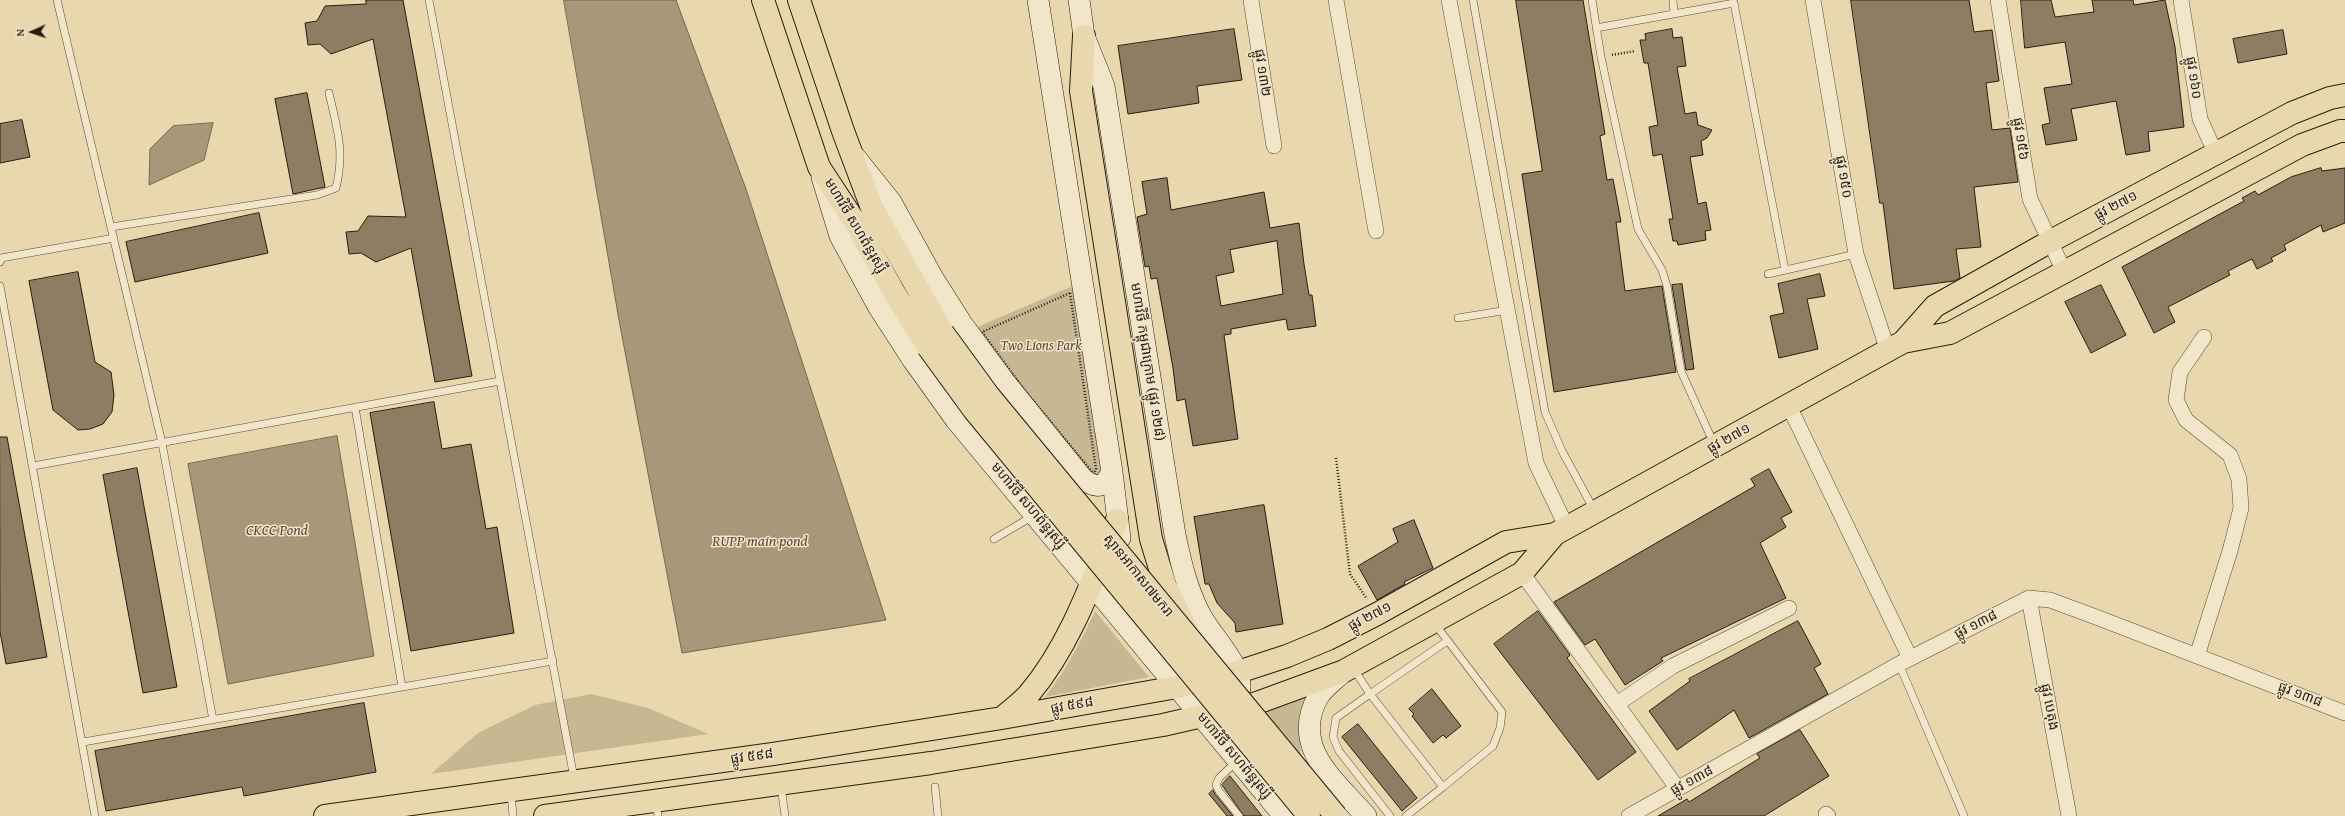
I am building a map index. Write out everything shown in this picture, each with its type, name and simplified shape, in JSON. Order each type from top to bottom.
[{"type":"main road","name":"មហាវិថី សហព័ន្ធរុស្ស៊ី","points":[[763,0],[819,167],[840,236],[878,306],[956,420],[1284,816]]},
{"type":"main road","name":"មហាវិថី សហព័ន្ធរុស្ស៊ី","points":[[799,0],[872,208],[935,340]]},
{"type":"main road","points":[[1038,0],[1112,472],[1117,520],[1131,603],[1147,651]]},
{"type":"main road","name":"មហាវិថី កម្ពុជាក្រោម (ផ្លូវ ១២៨)","points":[[1079,0],[1084,36],[1104,86],[1175,535],[1184,576],[1200,614],[1238,672]]},
{"type":"main road","points":[[1084,36],[1081,91],[1151,539],[1165,585],[1194,645]]},
{"type":"main road","name":"ផ្លូវ ២៧១","points":[[1895,347],[1934,306],[2215,152],[2292,113],[2330,98],[2345,95]]},
{"type":"main road","name":"ផ្លូវ ២៧១","points":[[1177,687],[1238,672],[1294,653],[1377,614],[1506,542],[1561,531],[1895,347],[1950,333],[2302,145],[2340,131],[2345,132]]},
{"type":"main road","name":"មហាវិថី សហព័ន្ធរុស្ស៊ី","points":[[852,154],[891,202],[934,280],[962,324],[1004,381],[1083,479]]},
{"type":"main road","name":"មហាវិថី សហព័ន្ធរុស្ស៊ី","points":[[819,167],[855,222],[895,294],[935,340]]},
{"type":"main road","name":"ស្ពានអាកាស៧មករា","points":[[935,340],[989,396],[1336,816]]},
{"type":"main road","name":"ស្ពានអាកាស៧មករា","points":[[935,340],[974,410],[1309,816]]},
{"type":"main road","points":[[1032,512],[1058,512],[1065,509],[1071,505],[1080,493],[1083,479],[1092,485],[1100,486],[1107,481],[1112,472]]},
{"type":"main road","points":[[1002,718],[1028,695],[1064,641],[1092,583],[1117,520]]},
{"type":"main road","name":"ផ្លូវ ២៧១","points":[[1202,717],[1276,697],[1348,668],[1522,573],[1561,531]]},
{"type":"main road","points":[[1348,668],[1319,696],[1309,719],[1309,741],[1320,764],[1366,816]]},
{"type":"main road","points":[[1229,710],[1239,693],[1238,672]]},
{"type":"main road","name":"ផ្លូវ ៥៩៨","points":[[325,816],[773,754],[1002,718],[1177,687]]},
{"type":"main road","points":[[545,816],[579,811],[657,809],[781,785],[931,763],[1202,717]]},
{"type":"main road","points":[[575,781],[579,811]]},
{"type":"street","name":"ផ្លូវ ១៣២","points":[[1251,0],[1274,146]]},
{"type":"street","points":[[1336,0],[1376,231]]},
{"type":"street","points":[[1449,0],[1536,463],[1561,531]]},
{"type":"street","name":"ផ្លូវ ១៥០","points":[[1813,0],[1856,254],[1895,347]]},
{"type":"street","name":"ផ្លូវ ១៥៦","points":[[1998,0],[2030,199],[2064,271]]},
{"type":"street","name":"ផ្លូវ ១៦០","points":[[2181,0],[2200,119],[2215,152]]},
{"type":"street","points":[[2197,656],[2230,551],[2241,508],[2239,479],[2230,455],[2206,434],[2186,420],[2176,400],[2180,372],[2204,337]]},
{"type":"street","points":[[1789,406],[1904,661]]},
{"type":"street","points":[[1522,573],[1678,789]]},
{"type":"street","name":"ផ្លូវ ១៣៨","points":[[1629,816],[1904,661],[2029,598],[2050,600],[2345,712]]},
{"type":"street","name":"ផ្លូវ បេតុង","points":[[2029,598],[2069,816]]},
{"type":"street","points":[[1617,704],[1673,666],[1789,608]]},
{"type":"lane","points":[[57,0],[162,443],[213,720]]},
{"type":"lane","points":[[429,0],[575,781]]},
{"type":"lane","points":[[1472,0],[1545,412],[1562,451],[1596,512]]},
{"type":"lane","points":[[1592,0],[1601,57],[1638,229],[1662,270],[1667,286],[1681,371],[1715,446]]},
{"type":"lane","points":[[1673,0],[1674,14]]},
{"type":"lane","points":[[1596,28],[1734,3],[1785,270]]},
{"type":"lane","points":[[111,227],[317,195],[336,188],[342,158],[340,138],[329,93]]},
{"type":"lane","points":[[0,262],[1,258],[114,238]]},
{"type":"lane","points":[[1768,274],[1856,254]]},
{"type":"lane","points":[[0,286],[95,816]]},
{"type":"lane","points":[[1458,318],[1508,310]]},
{"type":"lane","points":[[33,466],[500,381]]},
{"type":"lane","points":[[356,407],[402,687]]},
{"type":"lane","points":[[994,539],[1032,512]]},
{"type":"lane","points":[[1406,816],[1493,746],[1500,728],[1502,712],[1434,622]]},
{"type":"lane","points":[[1390,816],[1339,751],[1333,737],[1336,718],[1447,641]]},
{"type":"lane","points":[[82,742],[553,661]]},
{"type":"lane","points":[[1904,661],[1961,815]]},
{"type":"lane","points":[[1348,668],[1443,787]]},
{"type":"lane","points":[[1237,760],[1219,778],[1216,785],[1240,816]]},
{"type":"lane","points":[[781,785],[785,816]]},
{"type":"lane","points":[[935,787],[938,816]]},
{"type":"lane","points":[[511,790],[513,816]]},
{"type":"path","points":[[1601,57],[1635,51]]},
{"type":"path","points":[[1070,293],[1096,469],[1094,474],[1026,392],[982,332],[1070,293]]},
{"type":"path","points":[[1336,458],[1350,574],[1377,614]]},
{"type":"green space","name":"Two Lions Park","points":[[1075,285],[1102,468],[1099,477],[1092,479],[975,328]]},
{"type":"green space","points":[[1095,611],[1149,677],[1045,697],[1073,656]]},
{"type":"green space","points":[[1311,692],[1299,716],[1301,758],[1223,721]]},
{"type":"green space","points":[[591,694],[648,708],[708,734],[431,774],[478,733],[535,705]]},
{"type":"water","name":"RUPP main pond","points":[[564,0],[676,0],[746,189],[886,620],[682,653],[619,320]]},
{"type":"water","points":[[213,123],[204,160],[149,185],[150,149],[173,126]]},
{"type":"water","name":"CKCC Pond","points":[[337,436],[374,656],[228,684],[188,464]]},
{"type":"building","points":[[366,0],[403,0],[472,376],[435,382],[411,248],[376,262],[361,253],[349,254],[346,232],[358,231],[368,216],[406,217],[373,39],[331,54],[320,44],[308,45],[305,23],[317,21],[325,6],[366,4]]},
{"type":"building","points":[[1516,0],[1583,0],[1605,134],[1600,136],[1607,180],[1613,179],[1621,222],[1616,222],[1625,291],[1662,286],[1676,372],[1554,392],[1522,174],[1542,171]]},
{"type":"building","points":[[1851,0],[1969,0],[1974,32],[1992,30],[1999,81],[1986,83],[1992,130],[2010,128],[2018,182],[1974,187],[1981,247],[1956,249],[1960,278],[1954,281],[1894,289],[1883,203],[1880,203]]},
{"type":"building","points":[[2021,0],[2051,0],[2055,17],[2094,12],[2092,0],[2133,0],[2134,5],[2165,0],[2175,47],[2184,127],[2148,132],[2150,151],[2126,155],[2116,101],[2071,109],[2077,140],[2046,145],[2042,125],[2050,123],[2044,88],[2072,84],[2065,42],[2025,48]]},
{"type":"building","points":[[1234,29],[1242,80],[1197,86],[1199,103],[1128,114],[1118,46]]},
{"type":"building","points":[[1672,29],[1673,38],[1682,37],[1686,66],[1677,67],[1685,114],[1696,112],[1698,125],[1712,130],[1707,138],[1701,141],[1703,155],[1690,157],[1698,204],[1706,202],[1711,230],[1705,231],[1706,240],[1678,245],[1677,241],[1673,241],[1669,219],[1673,219],[1662,154],[1653,156],[1649,127],[1658,125],[1648,63],[1644,63],[1640,40],[1646,40],[1645,34]]},
{"type":"building","points":[[2283,30],[2287,54],[2238,63],[2233,39]]},
{"type":"building","points":[[307,93],[325,187],[293,194],[275,99]]},
{"type":"building","points":[[22,120],[30,157],[0,163],[0,124]]},
{"type":"building","points":[[2321,168],[2322,171],[2345,168],[2345,223],[2323,232],[2321,225],[2284,245],[2286,250],[2271,258],[2273,261],[2257,269],[2252,259],[2228,271],[2230,275],[2168,307],[2175,322],[2154,333],[2122,267],[2244,201],[2242,198],[2255,191],[2258,195],[2291,177]]},
{"type":"building","points":[[1167,178],[1171,210],[1264,192],[1270,228],[1299,223],[1309,295],[1312,295],[1316,326],[1288,330],[1286,319],[1231,329],[1231,334],[1224,335],[1238,439],[1193,446],[1185,399],[1177,401],[1173,368],[1157,278],[1151,279],[1149,266],[1145,267],[1137,217],[1147,214],[1142,182]],"holes":[[[1277,241],[1283,294],[1221,306],[1216,276],[1234,272],[1230,250]]]},
{"type":"building","points":[[259,213],[268,253],[135,282],[126,242]]},
{"type":"building","points":[[78,272],[95,362],[111,372],[114,395],[112,412],[103,424],[90,429],[78,430],[53,410],[29,281]]},
{"type":"building","points":[[1820,274],[1825,296],[1807,299],[1818,349],[1779,358],[1770,316],[1784,313],[1778,284]]},
{"type":"building","points":[[1682,284],[1694,369],[1686,370],[1672,285]]},
{"type":"building","points":[[2101,285],[2126,335],[2091,353],[2065,302]]},
{"type":"building","points":[[434,402],[442,449],[471,444],[486,529],[497,527],[514,633],[411,651],[370,413]]},
{"type":"building","points":[[0,437],[7,437],[47,657],[6,664],[0,632]]},
{"type":"building","points":[[137,468],[177,687],[143,693],[103,475]]},
{"type":"building","points":[[1769,469],[1792,512],[1781,518],[1786,527],[1760,543],[1786,598],[1661,658],[1663,661],[1625,685],[1595,639],[1585,645],[1554,602],[1755,486],[1751,479]]},
{"type":"building","points":[[1264,505],[1283,624],[1236,632],[1235,623],[1217,603],[1209,584],[1205,584],[1194,517]]},
{"type":"building","points":[[1414,520],[1433,568],[1404,582],[1405,584],[1377,600],[1358,566],[1398,542],[1393,529]]},
{"type":"building","points":[[1538,611],[1570,655],[1567,658],[1636,752],[1598,780],[1494,644]]},
{"type":"building","points":[[1798,621],[1821,664],[1814,668],[1828,694],[1749,738],[1734,710],[1677,750],[1649,711],[1690,681],[1689,679]]},
{"type":"building","points":[[1432,689],[1461,726],[1446,738],[1443,735],[1433,743],[1412,716],[1414,714],[1409,709]]},
{"type":"building","points":[[364,703],[376,772],[244,796],[242,787],[106,811],[95,751]]},
{"type":"building","points":[[1358,724],[1417,798],[1402,811],[1342,737]]},
{"type":"building","points":[[1800,730],[1829,776],[1764,816],[1658,816],[1687,799],[1689,802],[1760,758],[1757,754]]},
{"type":"building","points":[[1230,776],[1262,816],[1244,816],[1222,785]]},
{"type":"building","points":[[1213,790],[1233,816],[1227,816],[1209,794]]}]
